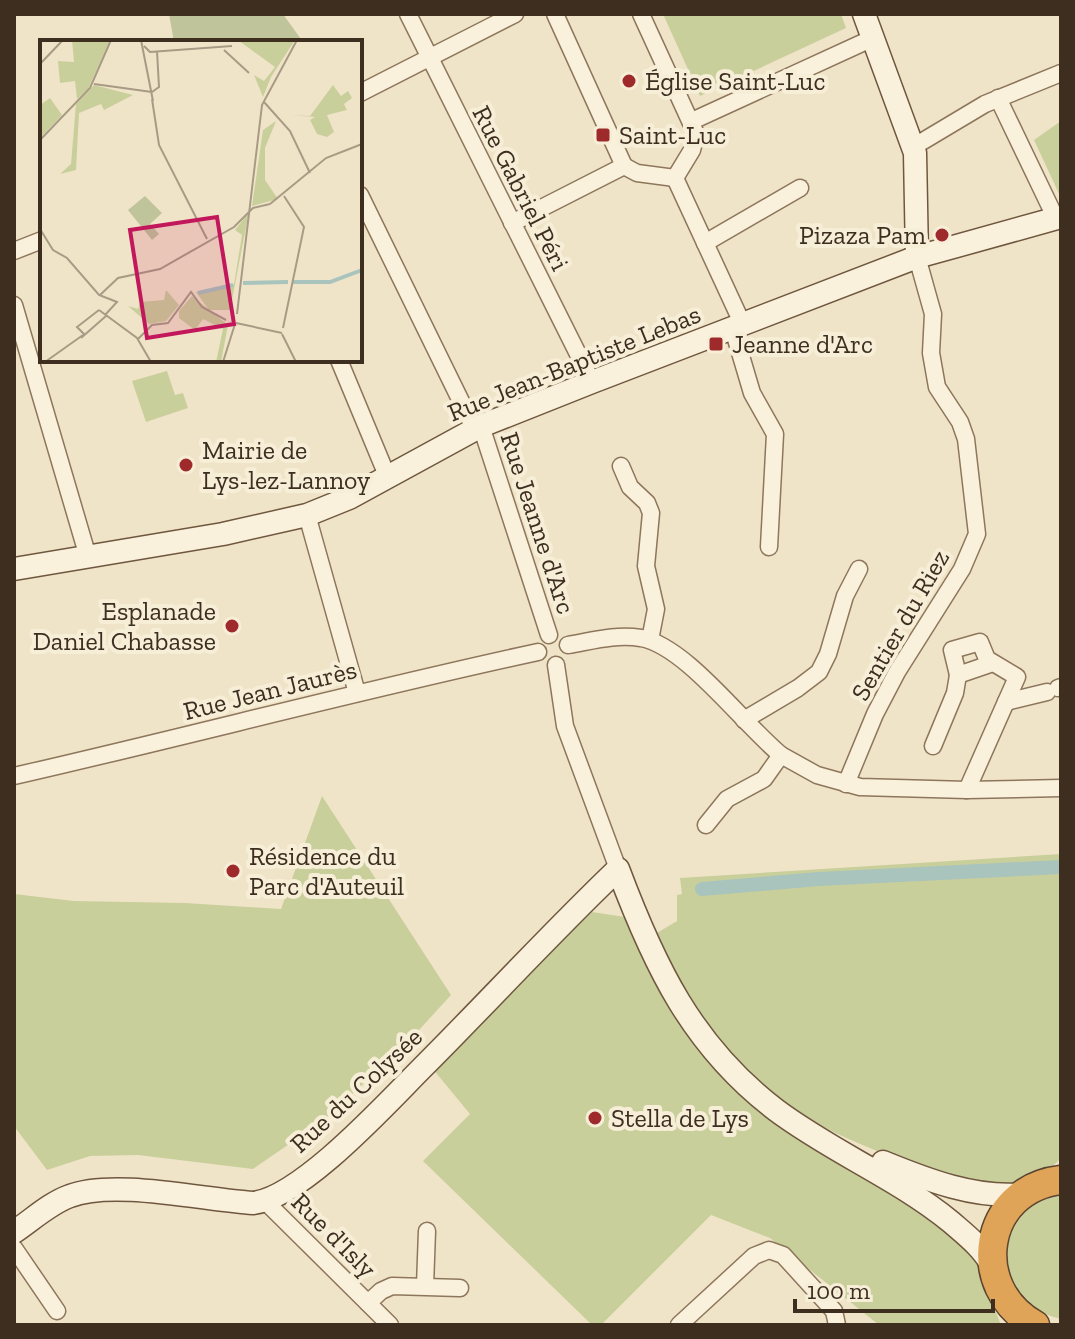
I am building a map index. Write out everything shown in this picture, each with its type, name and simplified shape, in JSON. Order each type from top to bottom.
[{"type":"highway","points":[[1035,1325],[1016,1313],[1007,1312],[992,1266],[993,1243],[1007,1210],[1048,1183]]},
{"type":"street","name":"Rue Gabriel Péri","points":[[408,14],[592,382]]},
{"type":"street","points":[[362,92],[515,14]]},
{"type":"street","points":[[555,14],[624,166],[637,173],[675,178]]},
{"type":"street","points":[[641,14],[696,134],[696,141],[675,178]]},
{"type":"street","points":[[864,14],[913,147],[917,257]]},
{"type":"street","points":[[692,121],[873,38]]},
{"type":"street","points":[[913,147],[998,98],[1061,73]]},
{"type":"street","points":[[998,98],[1058,218]]},
{"type":"street","points":[[512,223],[624,166]]},
{"type":"street","points":[[675,178],[738,327],[752,393],[775,434],[769,547]]},
{"type":"street","points":[[705,243],[800,188]]},
{"type":"street","name":"Rue Jeanne d'Arc","points":[[362,199],[478,428],[549,635]]},
{"type":"street","name":"Rue Jean-Baptiste Lebas","points":[[14,569],[262,527],[307,515],[349,498],[478,428],[592,382],[917,257],[1058,218]]},
{"type":"street","points":[[14,251],[40,241]]},
{"type":"street","name":"Sentier du Riez","points":[[846,784],[875,714],[897,672],[962,569],[977,534],[966,439],[960,422],[937,387],[931,353],[933,314],[917,257]]},
{"type":"street","points":[[14,305],[88,557]]},
{"type":"street","points":[[340,362],[388,478]]},
{"type":"street","points":[[621,466],[630,487],[647,503],[651,513],[646,566],[656,609],[650,640]]},
{"type":"street","points":[[307,515],[357,693]]},
{"type":"street","points":[[744,720],[819,672],[828,654],[845,596],[859,569]]},
{"type":"street","points":[[549,635],[560,637],[568,645],[567,657],[556,665],[543,662],[538,652],[540,641],[549,635]]},
{"type":"street","points":[[568,645],[618,636],[650,640],[682,658],[781,755],[817,775],[846,784],[875,788],[967,790],[1061,788]]},
{"type":"street","points":[[933,746],[955,693],[958,675],[952,650],[980,642],[987,659],[1017,677],[967,790]]},
{"type":"street","name":"Rue Jean Jaurès","points":[[14,776],[538,652]]},
{"type":"street","points":[[958,675],[993,663]]},
{"type":"street","points":[[556,665],[565,726],[631,903],[656,962],[695,1028],[746,1085],[783,1115],[928,1204],[980,1248],[992,1266]]},
{"type":"street","points":[[1006,702],[1055,689]]},
{"type":"street","points":[[706,825],[727,799],[764,779],[781,755]]},
{"type":"street","name":"Rue du Colysée","points":[[563,927],[618,869]]},
{"type":"street","name":"Rue du Colysée","points":[[266,1202],[345,1145],[563,927],[591,905],[616,901],[631,903]]},
{"type":"street","points":[[814,1134],[965,1190],[998,1196],[1048,1183]]},
{"type":"street","points":[[14,1232],[56,1202],[92,1190],[266,1202]]},
{"type":"street","name":"Rue d'Isly","points":[[266,1202],[390,1325]]},
{"type":"street","points":[[425,1286],[427,1231]]},
{"type":"street","points":[[14,1248],[57,1311]]},
{"type":"street","points":[[679,1325],[754,1256],[769,1250],[783,1255],[834,1311],[837,1325]]},
{"type":"street","name":"Rue d'Isly","points":[[368,1303],[387,1287],[460,1288]]},
{"type":"green space","points":[[169,14],[283,14],[302,40],[174,40]]},
{"type":"green space","points":[[663,14],[841,14],[846,28],[700,96]]},
{"type":"green space","points":[[1061,121],[1061,198],[1034,140]]},
{"type":"green space","points":[[167,371],[175,395],[183,393],[188,408],[146,422],[132,381]]},
{"type":"green space","points":[[322,796],[451,995],[409,1041],[327,1118],[253,1169],[138,1155],[90,1156],[47,1170],[14,1126],[14,894],[74,901],[281,909]]},
{"type":"green space","points":[[1061,854],[1061,1158],[1043,1172],[1015,1183],[985,1183],[921,1167],[850,1139],[790,1109],[744,1069],[699,1021],[652,936],[677,921],[677,895],[682,894],[680,878]]},
{"type":"green space","name":"Stella de Lys","points":[[592,912],[625,917],[651,974],[674,1013],[712,1063],[906,1198],[980,1261],[1001,1325],[879,1325],[770,1238],[711,1215],[601,1325],[592,1325],[423,1161],[470,1114],[432,1068]]},
{"type":"green space","points":[[1061,1195],[1061,1319],[1038,1310],[1021,1295],[1010,1276],[1007,1256],[1010,1235],[1020,1217],[1037,1203]]},
{"type":"waterway","points":[[702,889],[819,879],[1061,867]]},
{"type":"place","name":"Église Saint-Luc","points":[[629,81]]},
{"type":"place","name":"Saint-Luc","points":[[603,135]]},
{"type":"place","name":"Pizaza Pam","points":[[942,235]]},
{"type":"place","name":"Jeanne d'Arc","points":[[716,344]]},
{"type":"place","name":"Mairie de Lys-lez-Lannoy","points":[[186,465]]},
{"type":"place","name":"Esplanade Daniel Chabasse","points":[[232,626]]},
{"type":"place","name":"Résidence du Parc d'Auteuil","points":[[233,871]]},
{"type":"place","name":"Stella de Lys","points":[[595,1118]]}]
